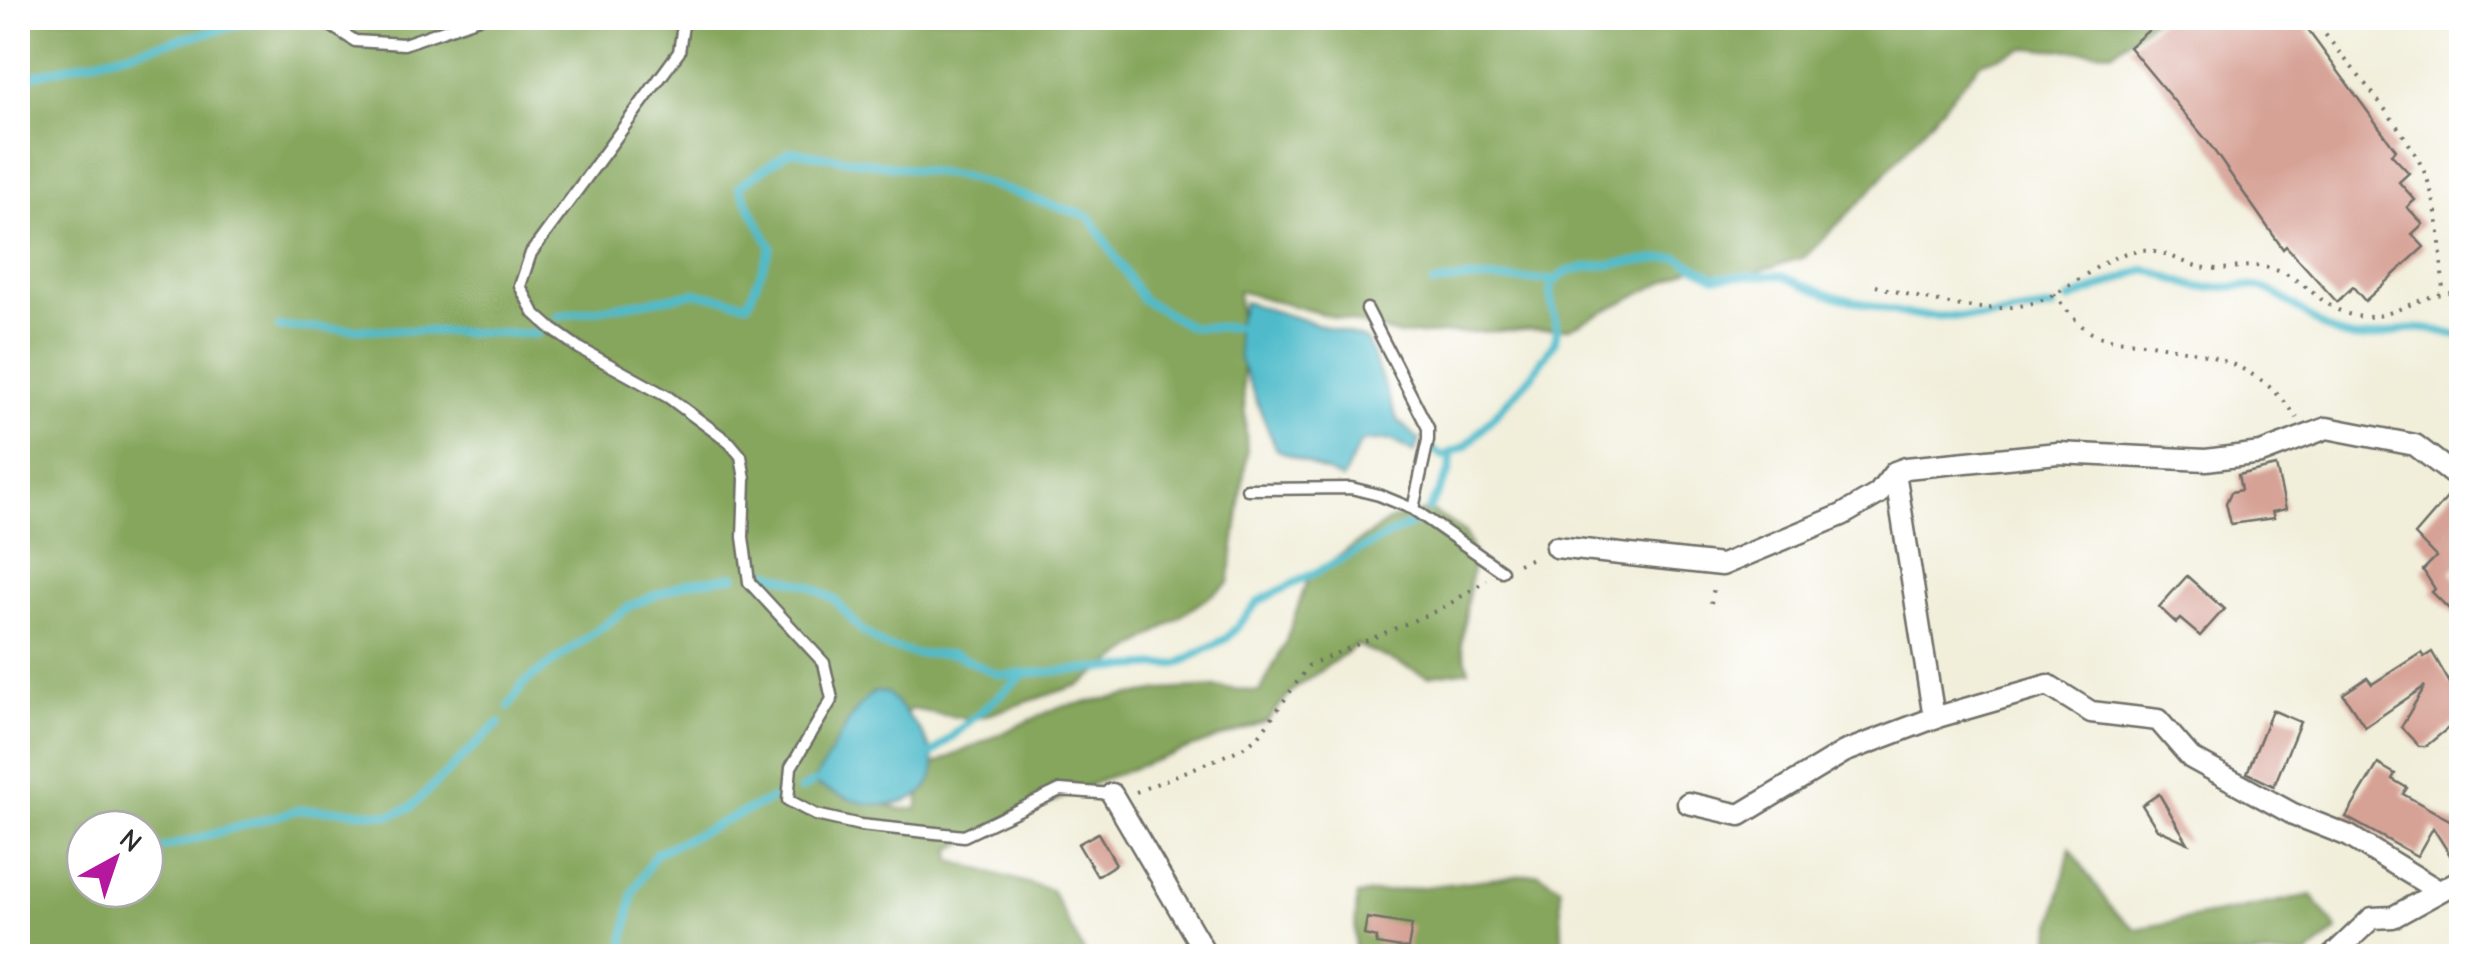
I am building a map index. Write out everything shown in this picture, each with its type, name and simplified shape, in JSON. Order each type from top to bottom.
[{"type":"street","points":[[1556,547],[1722,565],[1842,514],[1878,494],[1894,472],[1906,468],[2058,453],[2206,460],[2260,453],[2327,428],[2415,445],[2462,481]]},
{"type":"street","points":[[1894,472],[1934,718]]},
{"type":"street","points":[[1688,803],[1740,815],[1844,752],[1934,718],[2048,685],[2091,712],[2158,720],[2192,758],[2293,814],[2350,836],[2437,890]]},
{"type":"street","points":[[1112,794],[1206,956]]},
{"type":"street","points":[[2332,956],[2372,918],[2393,917],[2462,879]]},
{"type":"lane","points":[[319,18],[355,41],[404,44],[478,18]]},
{"type":"lane","points":[[684,18],[679,52],[531,253],[520,286],[534,314],[552,329],[668,397],[730,442],[741,456],[745,480],[743,538],[749,582],[824,663],[832,700],[791,767],[788,800],[816,815],[860,825],[964,836],[1060,790],[1112,794]]},
{"type":"lane","points":[[1367,309],[1428,428],[1413,509]]},
{"type":"lane","points":[[1247,489],[1350,488],[1379,495],[1413,509],[1502,571]]},
{"type":"path","points":[[2313,18],[2410,145],[2426,177],[2436,212],[2443,292]]},
{"type":"path","points":[[1876,286],[1953,305],[1994,308],[2044,299],[2124,252],[2150,250],[2208,268],[2258,264],[2287,275],[2337,312],[2370,317],[2443,292],[2462,293]]},
{"type":"path","points":[[2054,294],[2096,336],[2208,353],[2233,363],[2288,405],[2308,433]]},
{"type":"path","points":[[1112,794],[1137,792],[1241,750],[1259,736],[1309,665],[1443,608],[1502,571],[1556,547]]},
{"type":"green space","points":[[18,18],[2156,18],[2113,52],[2025,48],[1980,63],[1868,194],[1805,257],[1733,279],[1695,267],[1570,328],[1400,335],[1238,291],[1247,452],[1229,583],[1081,684],[972,720],[911,709],[874,736],[862,798],[901,809],[917,809],[926,768],[1059,707],[1161,690],[1216,687],[1260,692],[1286,641],[1308,578],[1390,520],[1430,510],[1464,531],[1474,554],[1461,645],[1469,670],[1428,676],[1357,645],[1292,691],[1267,721],[1103,779],[951,849],[952,861],[1051,890],[1086,956],[18,956]]},
{"type":"green space","points":[[2070,848],[2113,911],[2136,929],[2312,895],[2337,930],[2307,956],[2042,956],[2047,952]]},
{"type":"green space","points":[[1539,873],[1560,887],[1563,956],[1354,956],[1357,895]]},
{"type":"water","points":[[1244,302],[1366,339],[1398,421],[1420,440],[1414,453],[1391,440],[1361,442],[1342,479],[1276,449],[1239,358],[1236,327]]},
{"type":"water","points":[[874,692],[886,692],[925,738],[932,755],[931,781],[924,791],[903,802],[864,803],[812,783],[849,722]]},
{"type":"building","points":[[2163,18],[2299,18],[2396,150],[2391,154],[2409,173],[2399,182],[2415,200],[2407,207],[2423,224],[2412,234],[2424,247],[2365,301],[2353,287],[2337,302],[2286,246],[2283,249],[2208,142],[2129,47]]},
{"type":"building","points":[[2276,466],[2286,509],[2272,512],[2274,518],[2231,524],[2226,503],[2231,492],[2241,490],[2238,475]]},
{"type":"building","points":[[2453,491],[2462,495],[2462,561],[2451,572],[2462,583],[2462,622],[2432,592],[2435,589],[2423,570],[2436,557],[2415,535]]},
{"type":"building","points":[[2187,576],[2224,609],[2200,636],[2180,619],[2176,623],[2159,607]]},
{"type":"building","points":[[2432,652],[2451,685],[2462,674],[2462,717],[2426,746],[2419,746],[2401,727],[2425,686],[2365,727],[2343,694],[2367,678],[2372,684],[2421,653],[2424,657]]},
{"type":"building","points":[[2272,710],[2300,722],[2274,786],[2247,773]]},
{"type":"building","points":[[2378,764],[2395,774],[2392,779],[2407,788],[2403,794],[2462,827],[2462,865],[2457,866],[2433,828],[2417,856],[2346,817]]},
{"type":"building","points":[[2159,794],[2188,843],[2157,829],[2142,805]]},
{"type":"building","points":[[1098,833],[1116,864],[1097,876],[1078,844]]},
{"type":"building","points":[[1367,918],[1412,925],[1408,949],[1376,944],[1377,938],[1364,935]]},
{"type":"waterway","points":[[18,79],[256,18]]},
{"type":"waterway","points":[[558,316],[696,293],[748,303],[771,247],[739,186],[790,151],[965,177],[1090,217],[1142,299],[1190,327],[1236,327]]},
{"type":"waterway","points":[[1432,449],[1443,456],[1466,446],[1532,375],[1555,341],[1552,283],[1566,272],[1586,267],[1678,257],[1715,277],[1779,275],[1826,294],[1910,315],[1984,318],[2053,308]]},
{"type":"waterway","points":[[2069,300],[2146,269],[2198,287],[2250,286],[2267,290],[2343,336],[2369,337],[2415,329],[2462,337]]},
{"type":"waterway","points":[[1433,284],[1465,279],[1555,280]]},
{"type":"waterway","points":[[279,327],[537,334]]},
{"type":"waterway","points":[[1429,509],[1450,471],[1451,455]]},
{"type":"waterway","points":[[766,572],[810,586],[835,600],[860,629],[884,646],[915,654],[954,654],[999,675],[1178,664],[1227,638],[1259,601],[1419,520]]},
{"type":"waterway","points":[[509,707],[523,684],[632,605],[686,583],[735,576]]},
{"type":"waterway","points":[[932,754],[1023,675]]},
{"type":"waterway","points":[[165,847],[298,810],[391,815],[410,808],[499,723]]},
{"type":"waterway","points":[[801,790],[812,783]]},
{"type":"waterway","points":[[622,956],[633,892],[656,853],[772,799]]}]
